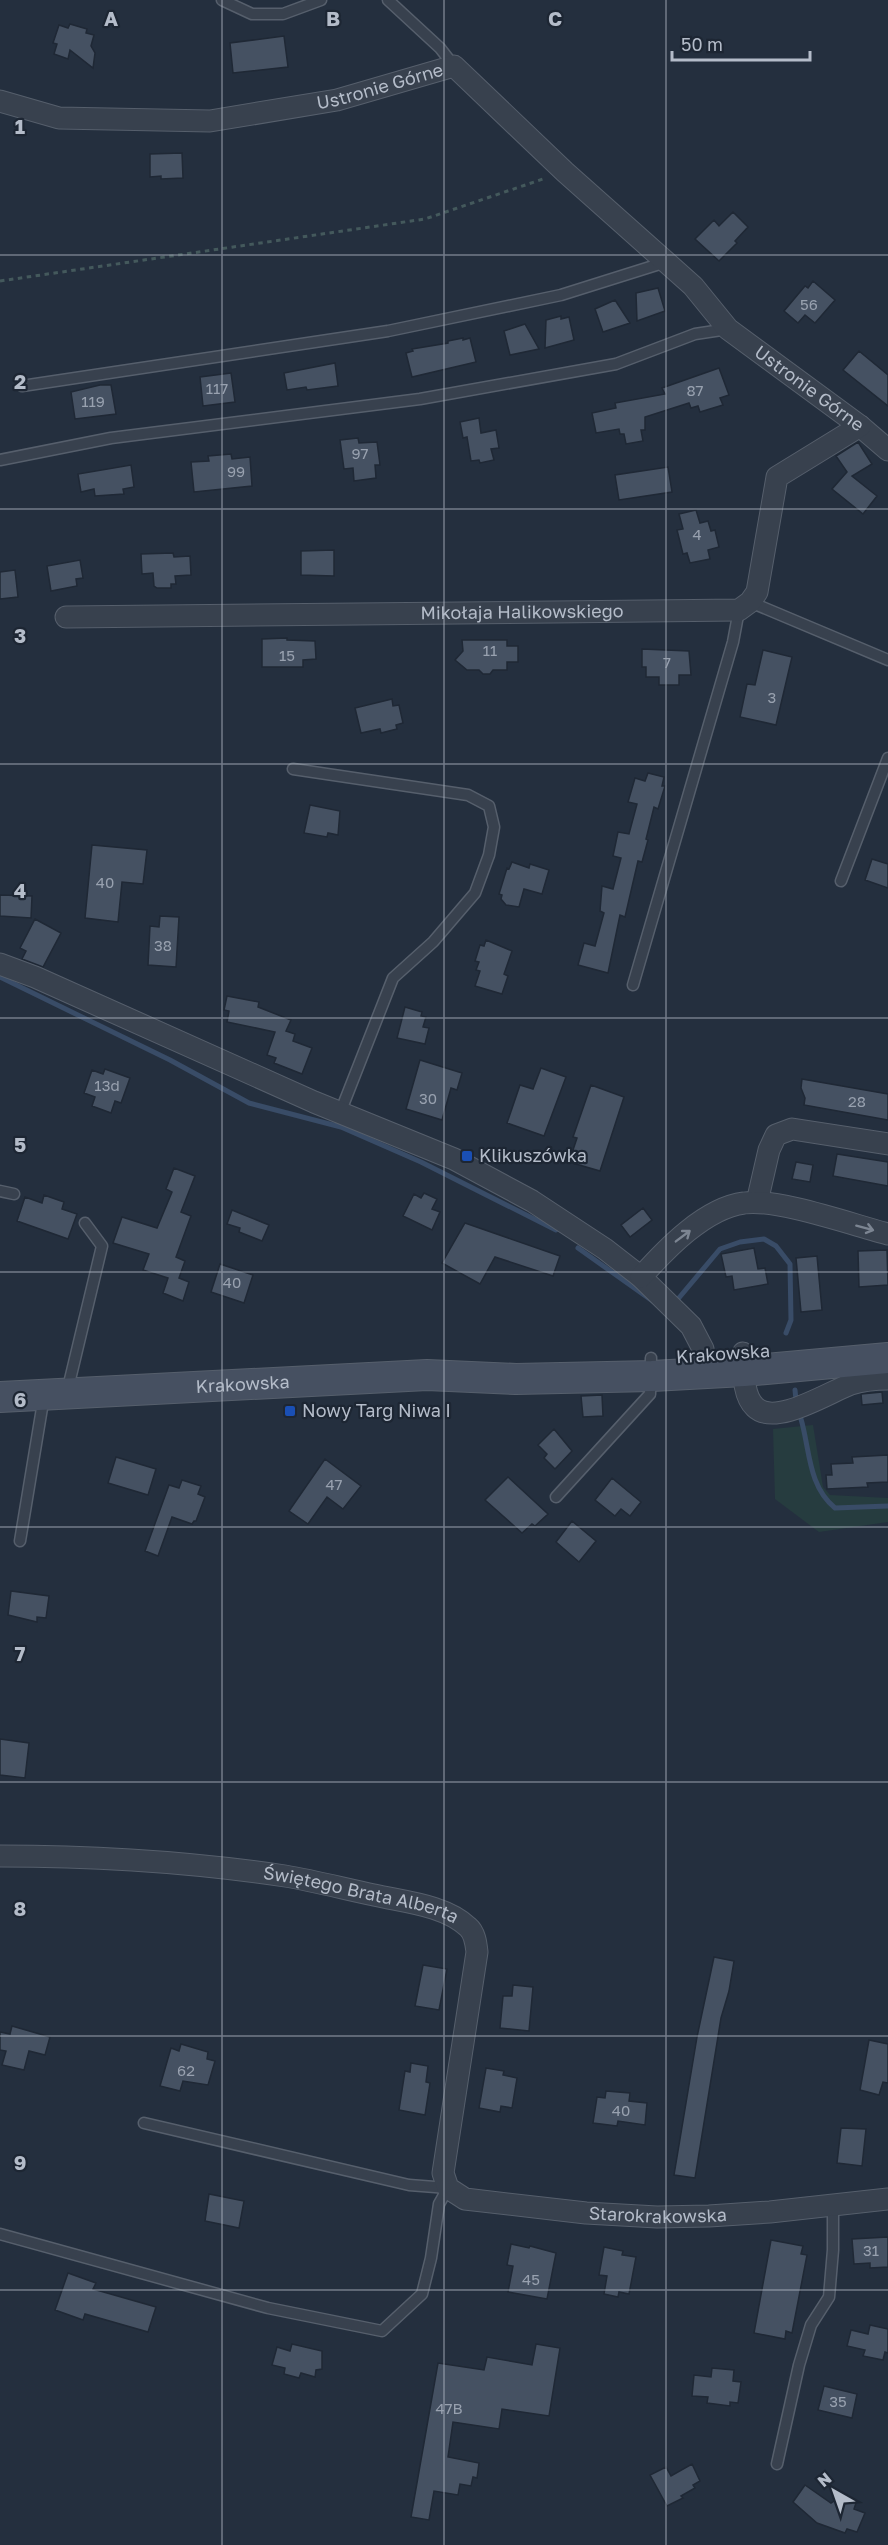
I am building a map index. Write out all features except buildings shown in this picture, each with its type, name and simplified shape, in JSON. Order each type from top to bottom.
[{"type":"main road","name":"Krakowska","points":[[744,1362],[888,1343]]},
{"type":"main road","name":"Krakowska","points":[[0,1397],[427,1375],[516,1379],[705,1364],[888,1358]]},
{"type":"street","name":"Ustronie Górne","points":[[0,101],[59,118],[210,121],[337,100],[454,66],[565,172],[693,286],[728,329],[860,426],[888,450]]},
{"type":"street","points":[[745,606],[757,592],[777,477],[860,426]]},
{"type":"street","name":"Mikołaja Halikowskiego","points":[[66,617],[745,606]]},
{"type":"street","points":[[0,964],[35,977],[340,1113],[454,1158],[532,1202],[605,1249],[641,1277],[691,1326],[705,1364]]},
{"type":"street","points":[[757,1202],[769,1150],[776,1135],[792,1129],[888,1144]]},
{"type":"street","points":[[641,1277],[669,1246],[725,1208],[742,1203],[772,1203],[888,1234]]},
{"type":"street","points":[[744,1362],[749,1398],[755,1407],[772,1413],[800,1407],[867,1380],[888,1379]]},
{"type":"street","name":"Świętego Brata Alberta","points":[[0,1856],[58,1856],[211,1867],[288,1877],[412,1903],[448,1914],[468,1927],[474,1935],[477,1952],[445,2181]]},
{"type":"street","name":"Starokrakowska","points":[[445,2181],[465,2199],[474,2202],[657,2217],[720,2215],[888,2199]]},
{"type":"lane","points":[[222,0],[252,14],[283,14],[321,0]]},
{"type":"lane","points":[[388,0],[440,48],[454,66]]},
{"type":"lane","points":[[22,386],[388,331],[561,295],[666,262]]},
{"type":"lane","points":[[0,460],[111,438],[420,399],[616,364],[695,334],[728,329]]},
{"type":"lane","points":[[633,985],[745,606],[888,660]]},
{"type":"lane","points":[[841,881],[888,758]]},
{"type":"lane","points":[[293,769],[468,795],[489,806],[494,827],[489,855],[475,893],[433,942],[393,978],[340,1113]]},
{"type":"lane","points":[[0,1191],[14,1194]]},
{"type":"lane","points":[[20,1541],[56,1394],[102,1246],[85,1222]]},
{"type":"lane","points":[[556,1497],[650,1394],[652,1367]]},
{"type":"lane","points":[[0,2234],[268,2308],[382,2331],[422,2294],[445,2181],[410,2185],[144,2123]]},
{"type":"lane","points":[[777,2464],[811,2325],[829,2297],[833,2250],[833,2206]]},
{"type":"path","points":[[0,281],[425,219],[565,172]]},
{"type":"green space","points":[[813,1425],[823,1487],[830,1495],[888,1498],[888,1522],[819,1532],[775,1499],[773,1429]]},
{"type":"waterway","name":"Klikuszówka","points":[[0,977],[170,1060],[249,1103],[341,1127],[421,1162],[556,1230]]},
{"type":"waterway","name":"Klikuszówka","points":[[678,1299],[720,1249],[740,1242],[764,1239],[776,1246],[790,1264],[791,1320],[786,1333]]},
{"type":"waterway","name":"Klikuszówka","points":[[578,1248],[654,1302]]},
{"type":"waterway","name":"Klikuszówka","points":[[795,1390],[796,1400]]},
{"type":"waterway","name":"Klikuszówka","points":[[801,1419],[811,1467],[826,1499],[835,1508],[888,1506]]},
{"type":"place","name":"Klikuszówka","points":[[467,1156]]},
{"type":"place","name":"Nowy Targ Niwa I","points":[[290,1411]]}]
